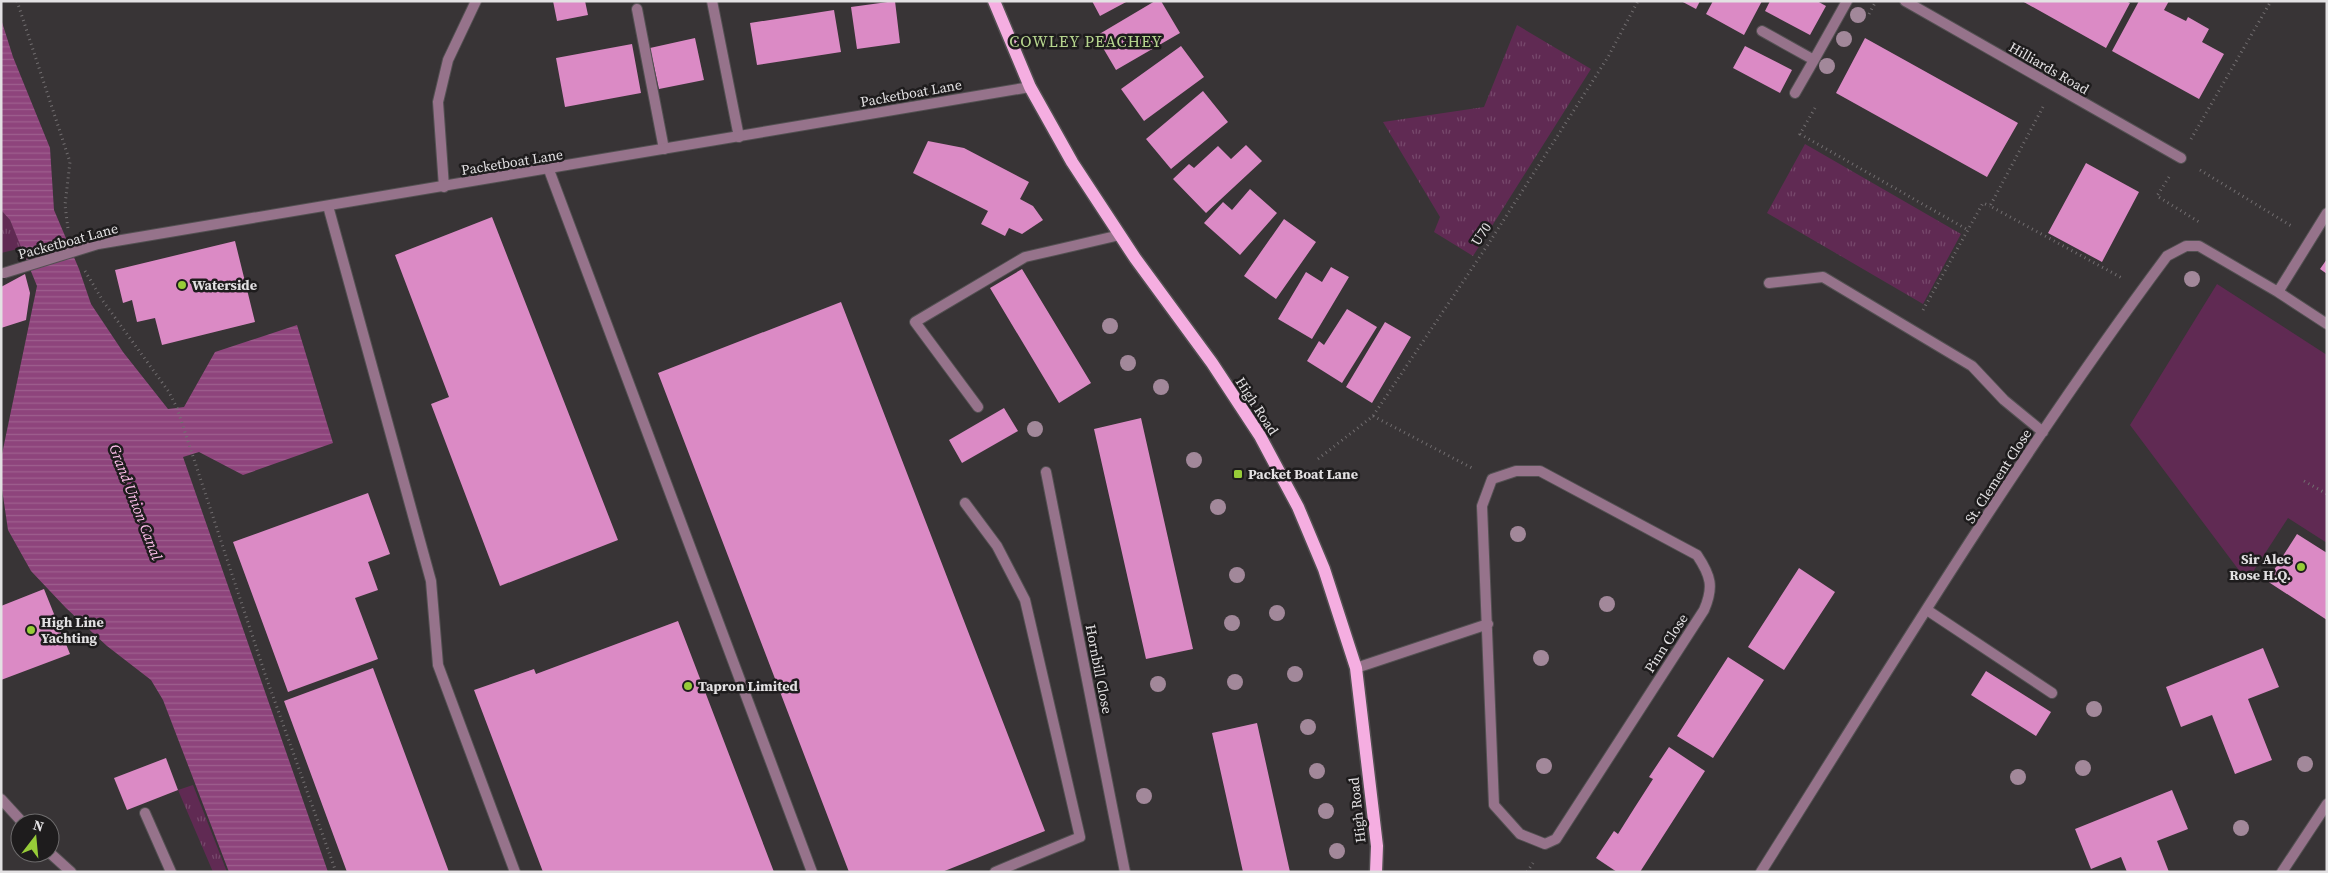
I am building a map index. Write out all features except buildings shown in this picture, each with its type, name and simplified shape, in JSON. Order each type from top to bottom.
[{"type":"main road","name":"High Road","points":[[994,1],[1030,86],[1072,162],[1120,234],[1212,363],[1276,465],[1298,506],[1324,569],[1356,668],[1377,846],[1376,872]]},
{"type":"street","points":[[444,187],[438,102],[448,60],[476,1]]},
{"type":"street","points":[[712,1],[739,137]]},
{"type":"street","points":[[1796,93],[1847,1]]},
{"type":"street","name":"Hilliards Road","points":[[1905,1],[2181,158]]},
{"type":"street","points":[[637,9],[664,149]]},
{"type":"street","points":[[1762,32],[1814,60]]},
{"type":"street","name":"Packetboat Lane","points":[[3,274],[98,244],[549,170],[1030,86]]},
{"type":"street","points":[[549,170],[812,872]]},
{"type":"street","points":[[328,206],[431,580],[438,664],[515,872]]},
{"type":"street","points":[[2278,292],[2327,212]]},
{"type":"street","points":[[978,407],[915,322],[1025,257],[1120,234]]},
{"type":"street","name":"St. Clement Close","points":[[1761,872],[1926,610],[2043,432],[2167,256],[2174,251],[2192,245],[2207,249],[2327,324]]},
{"type":"street","points":[[1769,283],[1823,277],[1972,366],[2004,400],[2043,432]]},
{"type":"street","name":"Pinn Close","points":[[1516,471],[1540,471],[1697,555],[1708,571],[1711,593],[1704,610],[1556,839],[1546,844],[1520,834],[1494,805],[1482,506],[1492,479],[1516,471]]},
{"type":"street","name":"Hornbill Close","points":[[1046,472],[1125,872]]},
{"type":"street","points":[[965,503],[998,546],[1025,600],[1080,837],[994,872]]},
{"type":"street","points":[[1926,610],[2052,693]]},
{"type":"street","points":[[1356,668],[1488,624]]},
{"type":"street","points":[[1,799],[14,813]]},
{"type":"street","points":[[2282,872],[2327,804]]},
{"type":"street","points":[[145,813],[171,872]]},
{"type":"street","points":[[60,862],[72,872]]},
{"type":"path","points":[[17,1],[70,162],[65,205],[70,238]]},
{"type":"path","name":"U70","points":[[1318,459],[1373,416],[1598,73],[1638,1]]},
{"type":"path","points":[[1867,18],[1876,1]]},
{"type":"path","points":[[2207,249],[2202,224],[2157,196],[2181,158],[2271,1]]},
{"type":"path","points":[[1990,206],[2054,86]]},
{"type":"path","points":[[1819,101],[1800,134],[1968,230]]},
{"type":"path","points":[[2181,158],[2311,237]]},
{"type":"path","points":[[1911,330],[1983,203],[2143,289]]},
{"type":"path","points":[[84,268],[103,301],[169,392],[207,498],[265,674],[336,872]]},
{"type":"path","points":[[1373,416],[1492,479]]},
{"type":"path","points":[[2304,481],[2327,494]]},
{"type":"green space","points":[[1517,25],[1591,69],[1473,256],[1434,232],[1440,217],[1383,122],[1484,107]]},
{"type":"green space","points":[[1805,144],[1961,234],[1923,304],[1767,213]]},
{"type":"green space","points":[[1,210],[10,220],[22,248],[1,253]]},
{"type":"green space","points":[[2217,284],[2327,355],[2327,543],[2288,518],[2247,581],[2130,425]]},
{"type":"green space","points":[[193,785],[227,872],[213,872],[178,790]]},
{"type":"water","name":"Grand Union Canal","points":[[1,19],[13,57],[50,148],[54,210],[79,269],[91,304],[123,352],[168,409],[184,407],[215,352],[297,325],[333,443],[243,475],[199,452],[183,457],[328,872],[229,872],[163,700],[151,680],[107,646],[66,608],[31,571],[8,530],[1,482],[1,459],[37,286],[10,220],[1,210]]},
{"type":"place","name":"Waterside","points":[[182,285]]},
{"type":"place","name":"Packet Boat Lane","points":[[1238,474]]},
{"type":"place","name":"Sir Alec Rose H.Q.","points":[[2301,567]]},
{"type":"place","name":"High Line Yachting","points":[[31,630]]},
{"type":"place","name":"Tapron Limited","points":[[688,686]]},
{"type":"district","name":"COWLEY PEACHEY","points":[[1086,41]]}]
